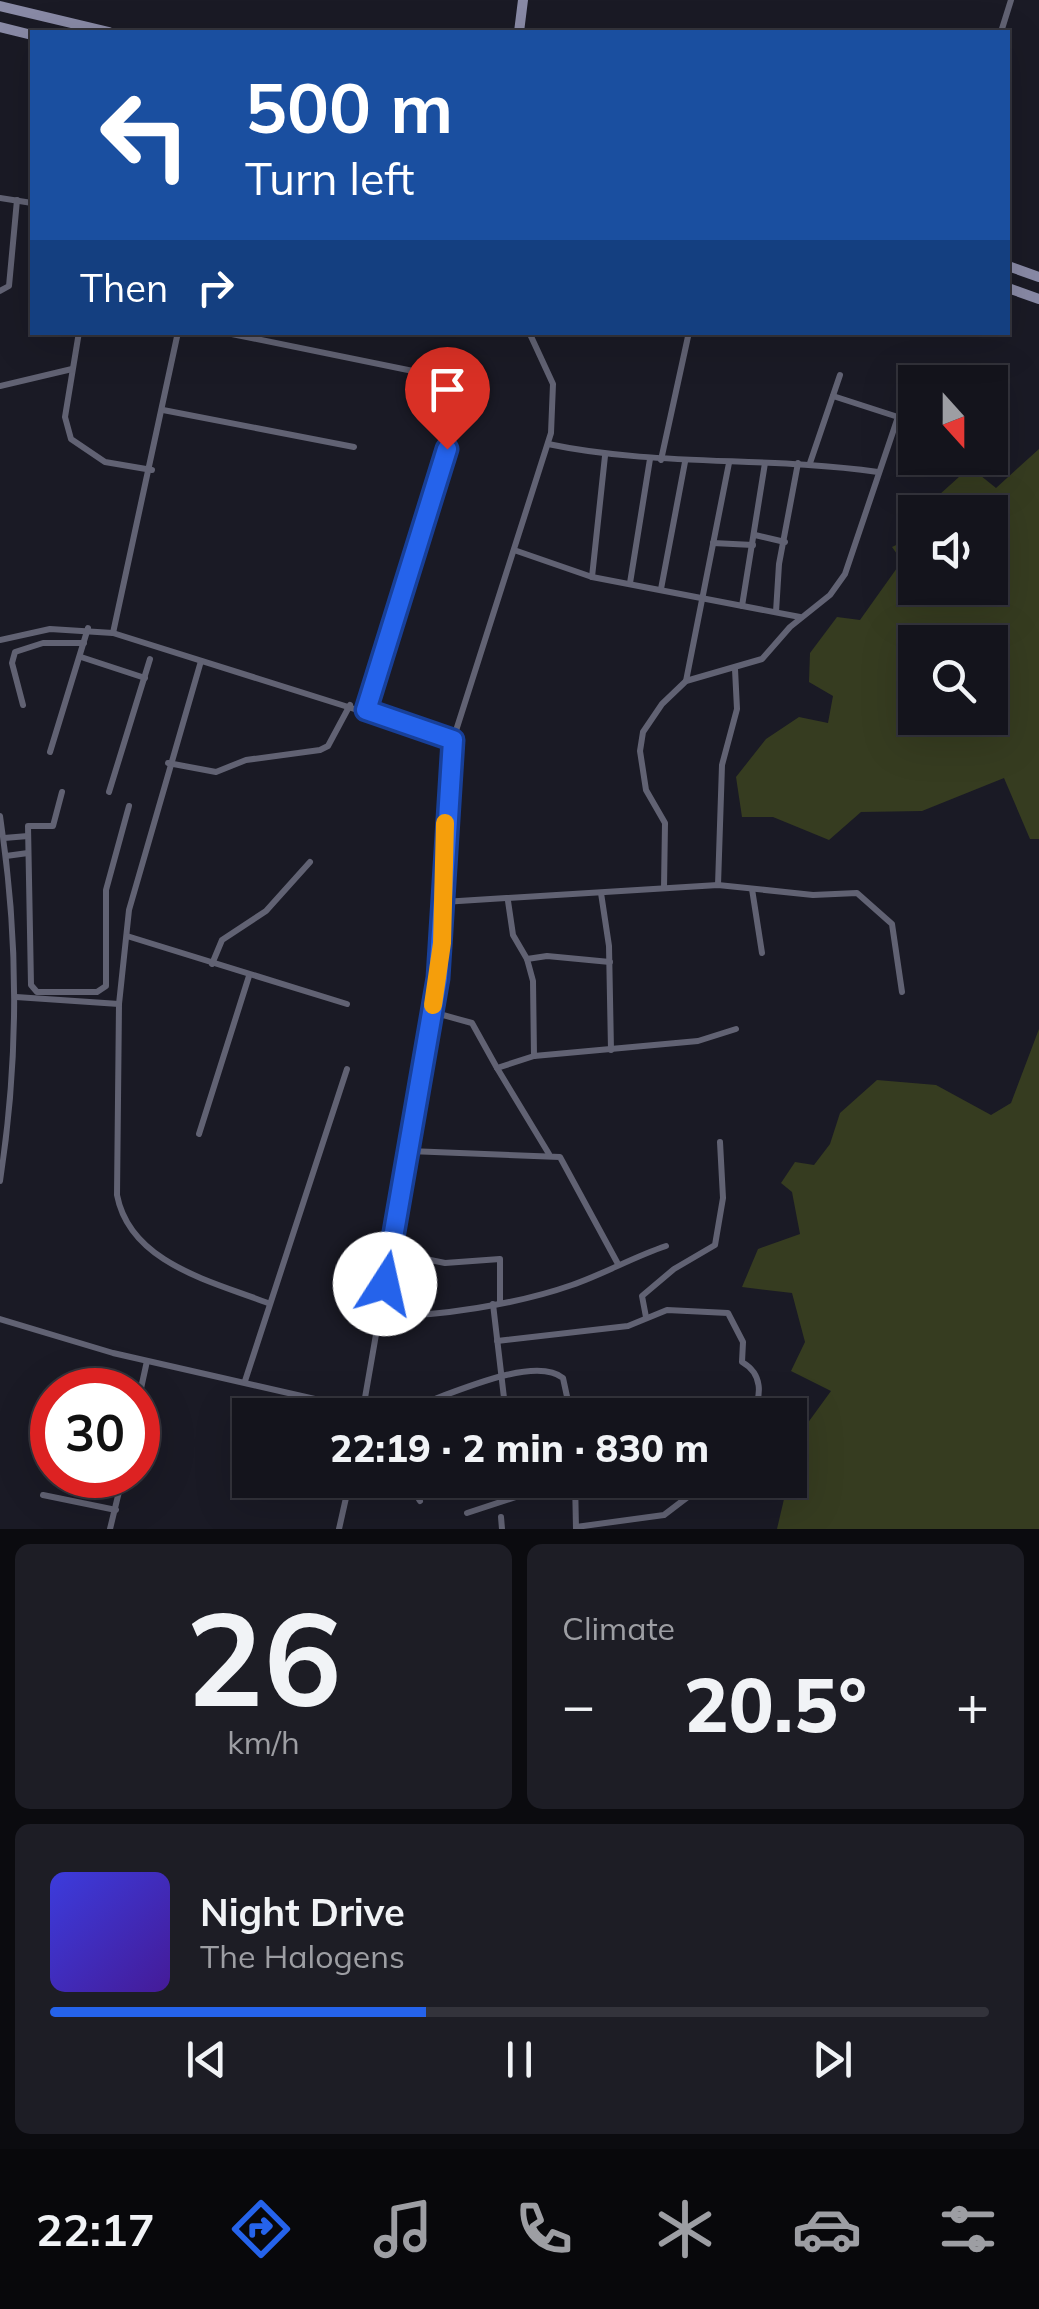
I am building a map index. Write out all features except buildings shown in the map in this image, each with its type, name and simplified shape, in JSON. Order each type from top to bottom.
[{"type":"main road","points":[[519,30],[523,0]]},
{"type":"main road","points":[[0,6],[101,30]]},
{"type":"main road","points":[[0,27],[30,34]]},
{"type":"main road","points":[[1010,267],[1039,277]]},
{"type":"main road","points":[[1010,289],[1039,299]]},
{"type":"street","points":[[1002,30],[1010,0]]},
{"type":"street","points":[[0,198],[30,203]]},
{"type":"street","points":[[0,291],[10,286],[17,200]]},
{"type":"street","points":[[78,335],[65,417],[71,440],[105,462],[152,470]]},
{"type":"street","points":[[113,633],[152,470],[177,335]]},
{"type":"street","points":[[237,335],[413,371],[439,388],[450,409],[453,425],[442,474],[366,710]]},
{"type":"street","points":[[365,1398],[432,1012],[453,740],[548,444],[553,384],[530,335]]},
{"type":"street","points":[[662,460],[688,335]]},
{"type":"street","points":[[0,386],[72,369]]},
{"type":"street","points":[[810,463],[840,375]]},
{"type":"street","points":[[664,888],[666,824],[646,790],[643,732],[662,704],[686,681],[762,660],[845,574],[898,418],[833,396]]},
{"type":"street","points":[[163,410],[354,447]]},
{"type":"street","points":[[548,444],[605,456],[685,462],[810,463],[878,472]]},
{"type":"street","points":[[592,577],[605,456]]},
{"type":"street","points":[[630,583],[650,459]]},
{"type":"street","points":[[661,589],[685,462]]},
{"type":"street","points":[[686,681],[728,463]]},
{"type":"street","points":[[742,606],[756,535],[764,463]]},
{"type":"street","points":[[776,612],[798,464]]},
{"type":"street","points":[[756,535],[785,542]]},
{"type":"street","points":[[713,542],[753,545]]},
{"type":"street","points":[[514,550],[592,577],[801,617]]},
{"type":"street","points":[[0,640],[36,630],[88,628],[113,633],[350,704],[453,740]]},
{"type":"street","points":[[50,752],[88,628]]},
{"type":"street","points":[[23,705],[12,663],[16,652],[43,643],[84,643]]},
{"type":"street","points":[[81,657],[145,678]]},
{"type":"street","points":[[109,792],[150,659]]},
{"type":"street","points":[[201,661],[140,860],[127,936],[119,1004],[115,1164],[124,1220],[142,1245],[177,1266],[268,1303]]},
{"type":"street","points":[[718,885],[721,776],[737,708],[735,669]]},
{"type":"street","points":[[168,763],[216,772],[246,760],[320,750],[328,746],[350,704]]},
{"type":"street","points":[[62,792],[52,826],[28,826],[33,989],[103,990],[106,890],[129,806]]},
{"type":"street","points":[[0,816],[16,996],[13,1082],[0,1181]]},
{"type":"street","points":[[4,838],[28,836]]},
{"type":"street","points":[[6,856],[28,853]]},
{"type":"street","points":[[212,964],[222,940],[266,911],[310,862]]},
{"type":"street","points":[[443,902],[508,901],[718,885],[860,894],[892,924],[902,992]]},
{"type":"street","points":[[752,889],[762,953]]},
{"type":"street","points":[[601,893],[610,962],[611,1050]]},
{"type":"street","points":[[508,901],[516,944],[527,959],[534,989],[534,1056]]},
{"type":"street","points":[[127,936],[347,1004]]},
{"type":"street","points":[[527,959],[547,956],[610,962]]},
{"type":"street","points":[[198,1134],[249,976]]},
{"type":"street","points":[[16,996],[119,1004]]},
{"type":"street","points":[[432,1012],[472,1023],[550,1154]]},
{"type":"street","points":[[497,1068],[534,1056],[698,1042],[736,1029]]},
{"type":"street","points":[[245,1381],[346,1069]]},
{"type":"street","points":[[497,1341],[644,1323],[642,1296],[715,1245],[724,1198],[720,1142]]},
{"type":"street","points":[[409,1150],[550,1154],[562,1159],[618,1264]]},
{"type":"street","points":[[380,1316],[412,1316],[497,1303],[573,1285],[666,1246]]},
{"type":"street","points":[[391,1252],[446,1263],[500,1259],[497,1341],[503,1398]]},
{"type":"street","points":[[646,1316],[667,1310],[730,1314],[744,1346],[742,1362],[753,1368],[758,1378],[755,1398]]},
{"type":"street","points":[[0,1319],[147,1361],[310,1398]]},
{"type":"street","points":[[145,1368],[147,1361]]},
{"type":"street","points":[[439,1398],[499,1378],[536,1371],[556,1373],[562,1378],[567,1398]]},
{"type":"street","points":[[58,1498],[116,1510]]},
{"type":"street","points":[[110,1529],[118,1498]]},
{"type":"street","points":[[339,1529],[346,1498]]},
{"type":"street","points":[[467,1512],[513,1498]]},
{"type":"street","points":[[575,1498],[576,1528],[664,1515],[686,1498]]},
{"type":"street","points":[[501,1517],[502,1529]]},
{"type":"green space","points":[[1039,449],[1039,839],[1030,839],[1004,778],[922,811],[861,812],[829,840],[773,817],[742,817],[736,777],[766,739],[799,717],[828,723],[833,696],[809,682],[810,653],[837,617],[860,620],[898,567],[898,605],[1008,605],[1008,495],[939,495],[961,475],[980,475],[996,488]]},
{"type":"green space","points":[[1039,1029],[1039,1529],[777,1529],[784,1498],[807,1498],[807,1424],[831,1391],[791,1371],[805,1342],[792,1293],[742,1287],[758,1249],[800,1234],[792,1192],[781,1183],[795,1162],[814,1165],[830,1144],[840,1113],[877,1080],[936,1085],[991,1115],[1011,1103]]},
{"type":"slow traffic","points":[[433,1005],[442,943],[445,823]]},
{"type":"route","points":[[385,1284],[438,978],[453,740],[366,710],[447,449]]}]
